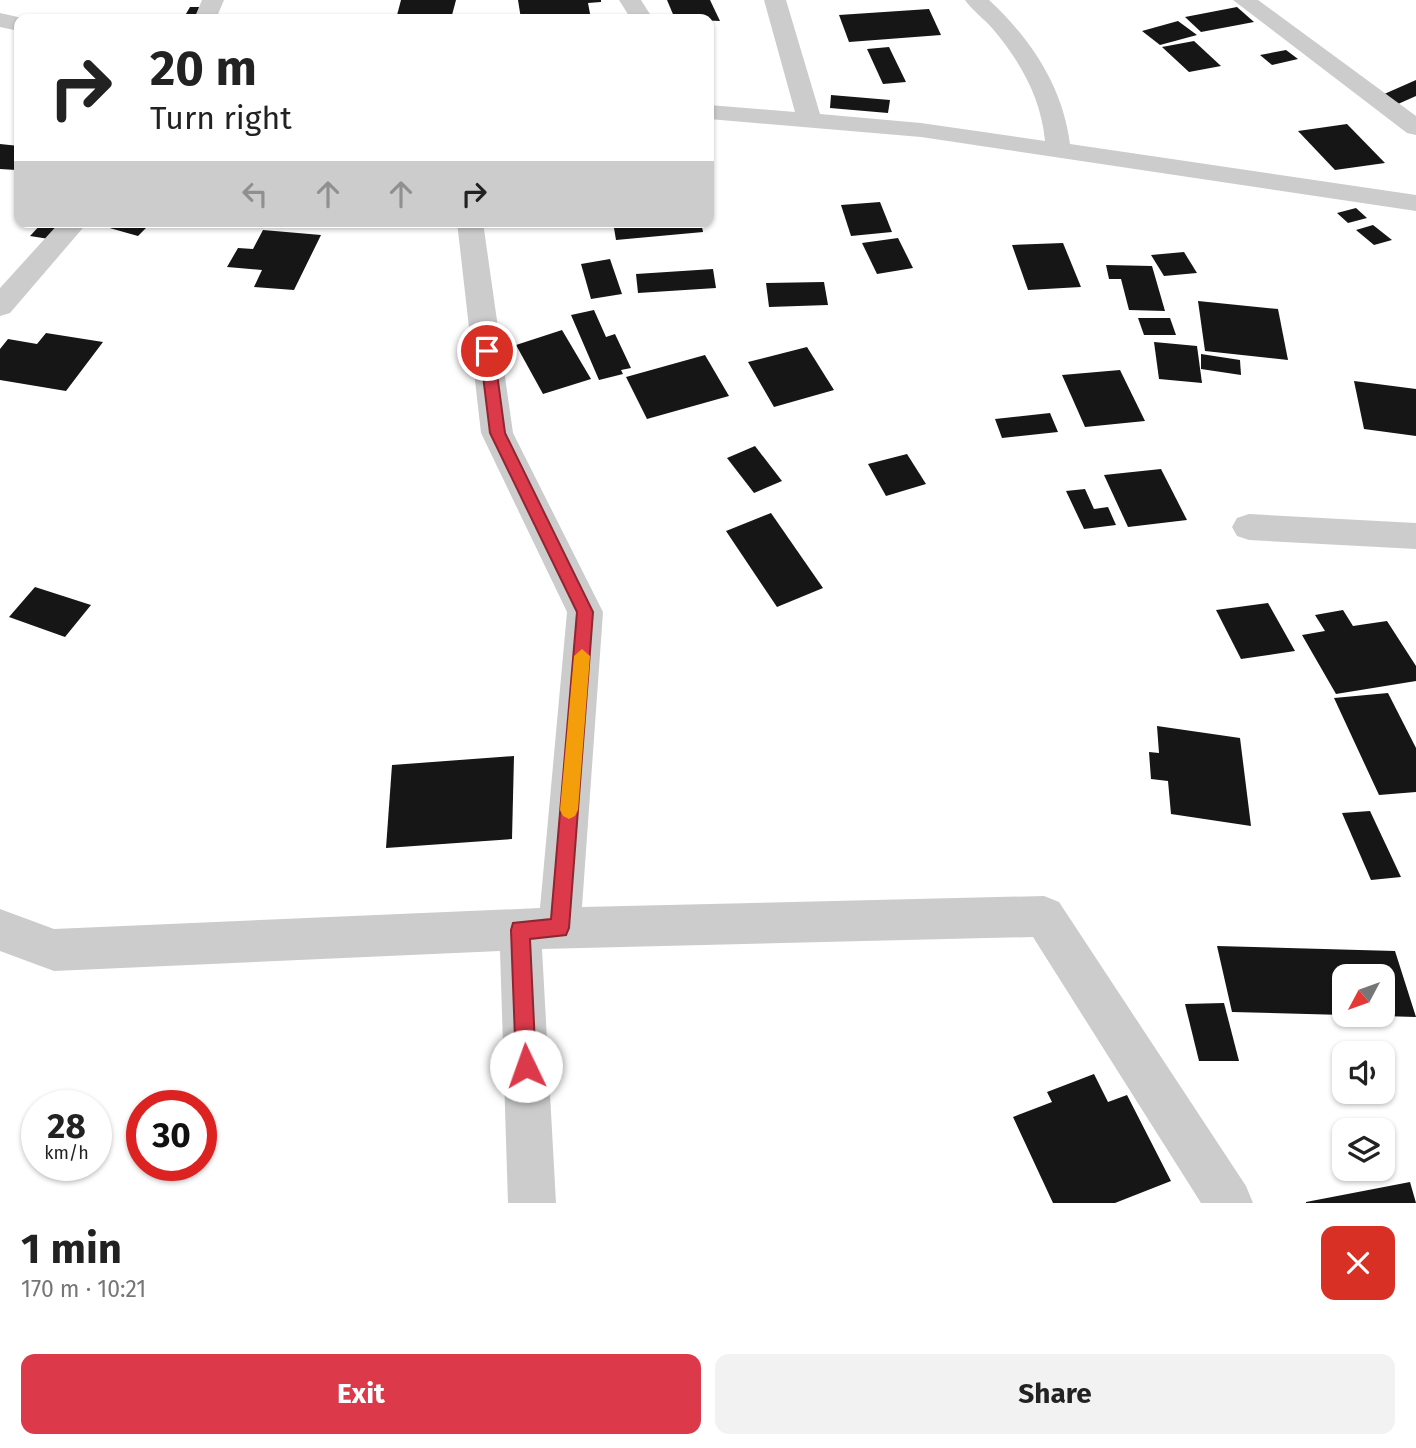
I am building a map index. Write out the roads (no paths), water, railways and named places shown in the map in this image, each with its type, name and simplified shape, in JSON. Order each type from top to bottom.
[{"type":"street","points":[[775,0],[810,121]]},
{"type":"street","points":[[976,0],[1042,83],[1052,108],[1058,149]]},
{"type":"street","points":[[1244,0],[1416,128]]},
{"type":"street","points":[[714,112],[921,130],[1058,149],[1296,188],[1416,203]]},
{"type":"street","points":[[0,306],[70,228]]},
{"type":"street","points":[[471,228],[498,433],[585,612],[540,929],[532,1203]]},
{"type":"street","points":[[1249,527],[1416,536]]},
{"type":"street","points":[[0,930],[54,950],[540,929],[1044,916],[1229,1203]]}]
